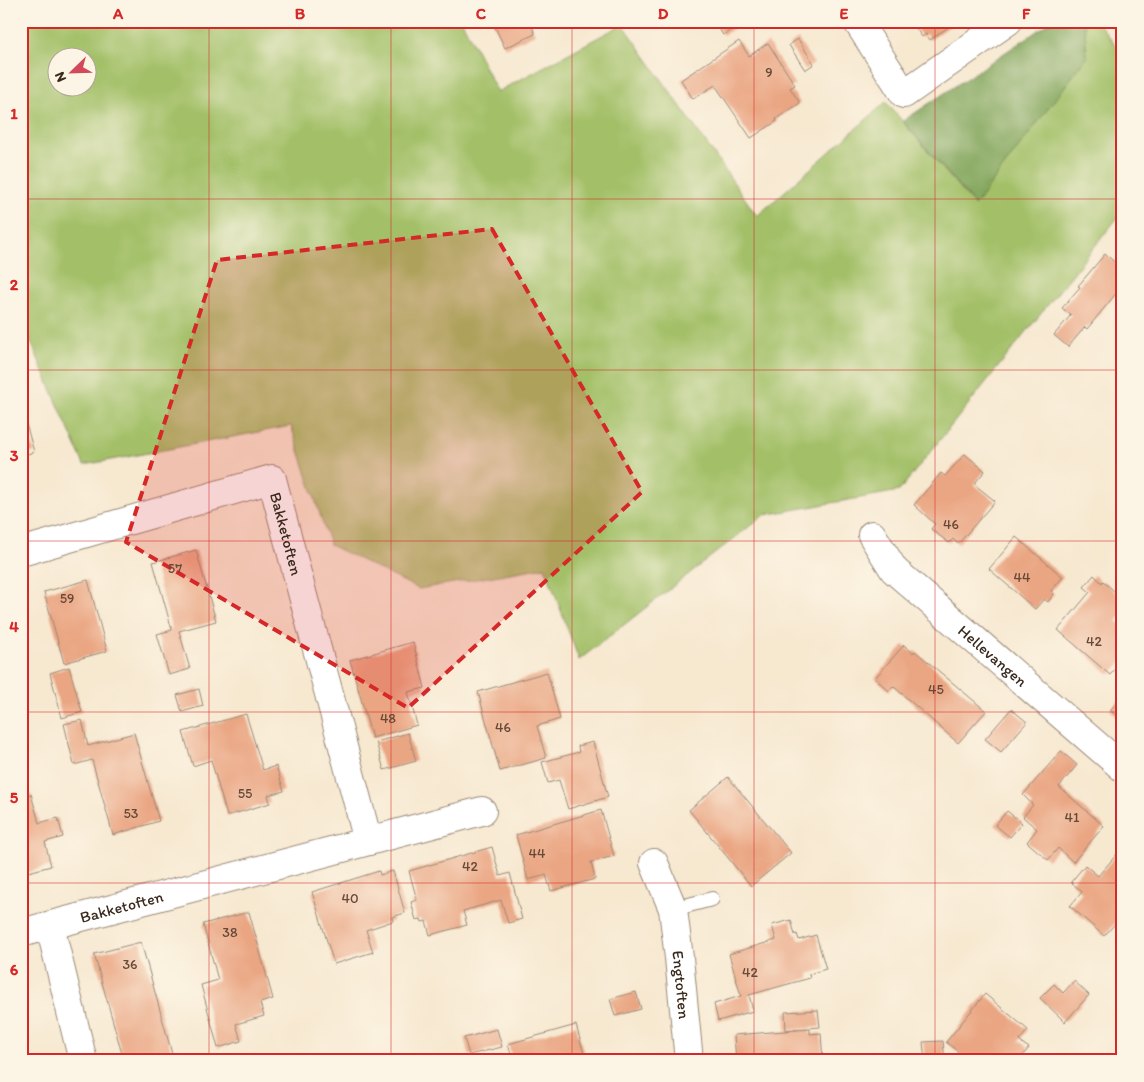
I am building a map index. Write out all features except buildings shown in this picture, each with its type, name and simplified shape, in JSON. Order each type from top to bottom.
[{"type":"street","points":[[857,21],[904,94],[1008,21]]},
{"type":"street","name":"Bakketoften","points":[[21,552],[272,479],[368,841]]},
{"type":"street","name":"Hellevangen","points":[[872,535],[894,570],[1123,768]]},
{"type":"street","name":"Bakketoften","points":[[21,933],[482,811]]},
{"type":"street","name":"Engtoften","points":[[654,863],[673,909],[688,1061]]},
{"type":"street","points":[[50,926],[83,1061]]},
{"type":"lane","points":[[673,909],[712,898]]},
{"type":"highlighted area","points":[[492,229],[642,492],[408,708],[126,542],[217,260]]},
{"type":"green space","points":[[21,21],[462,21],[497,92],[623,24],[757,216],[886,102],[974,205],[1087,57],[1084,21],[1097,21],[1123,55],[1123,211],[899,491],[764,515],[579,660],[545,567],[419,589],[330,545],[291,426],[84,465],[21,319]]},
{"type":"green space","points":[[1052,21],[1084,21],[1087,57],[975,205],[903,121]]}]
